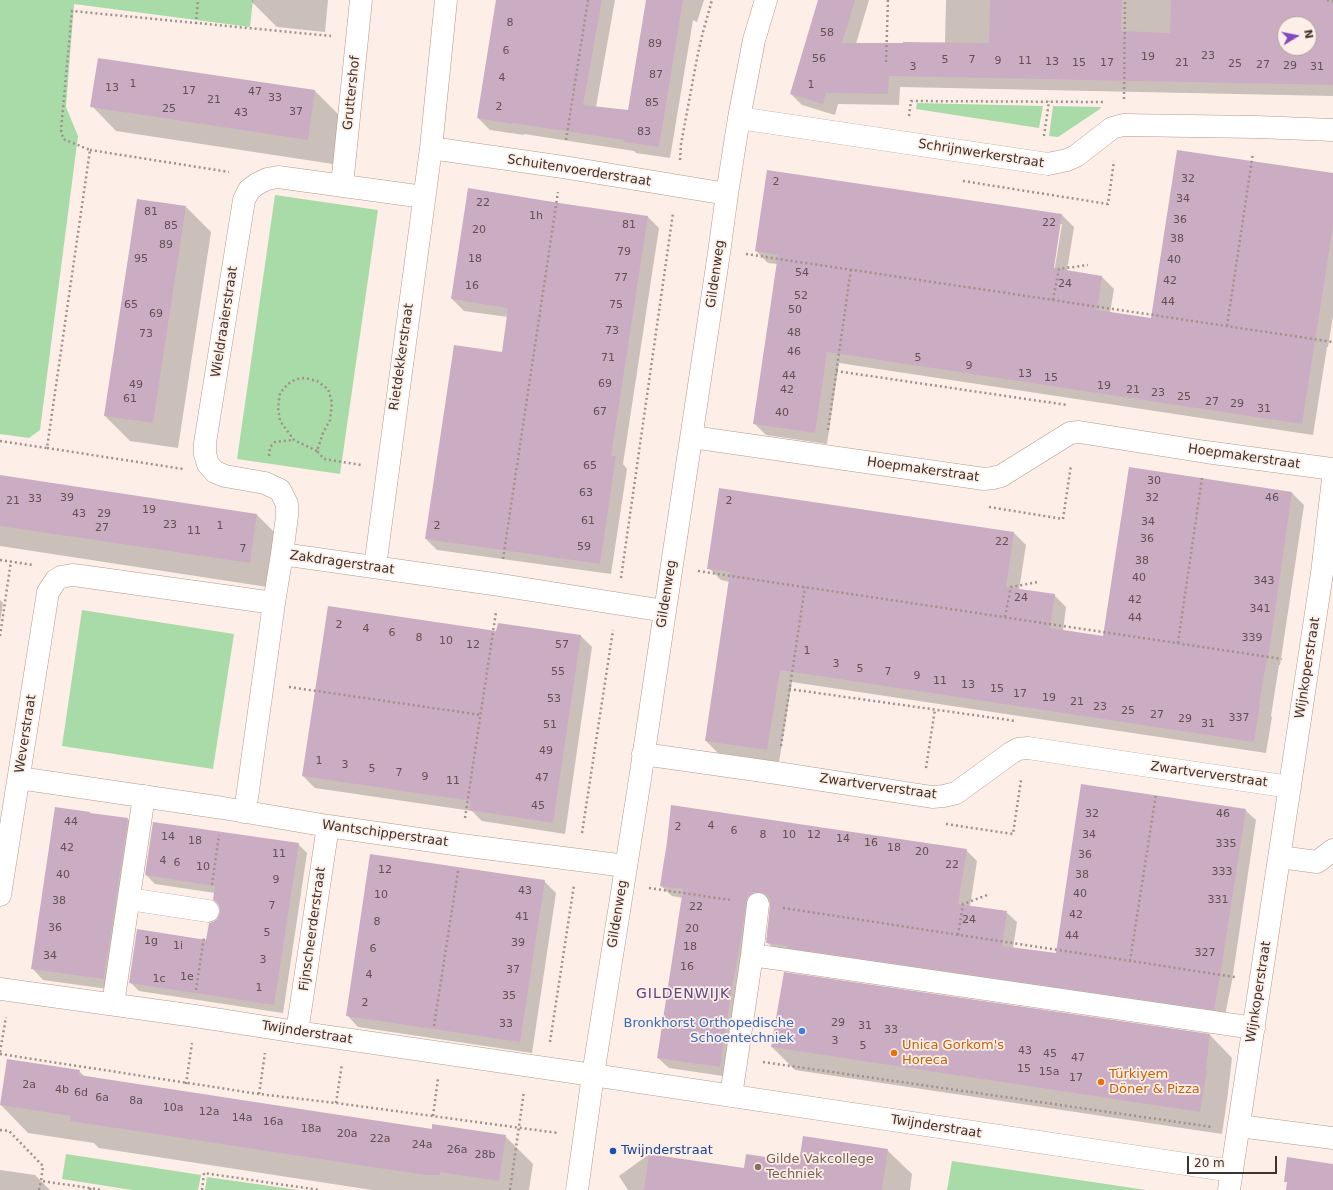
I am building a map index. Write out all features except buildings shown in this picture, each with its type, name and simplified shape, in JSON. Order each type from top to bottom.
[{"type":"street","name":"Gruttershof","points":[[342,185],[361,0]]},
{"type":"street","points":[[431,148],[446,0]]},
{"type":"street","name":"Gildenweg","points":[[577,1190],[593,1075],[640,779],[739,118],[754,40],[766,0]]},
{"type":"street","name":"Schrijnwerkerstraat","points":[[739,118],[1048,164],[1068,160],[1076,156],[1109,130],[1116,126],[1123,125],[1333,130]]},
{"type":"street","name":"Schuitenvoerderstraat","points":[[431,148],[562,167],[727,194]]},
{"type":"street","name":"Rietdekkerstraat","points":[[375,567],[431,148]]},
{"type":"street","points":[[257,184],[267,179],[278,177],[424,197]]},
{"type":"street","name":"Wieldraaierstraat","points":[[208,464],[205,454],[205,443],[244,200],[249,190],[257,184]]},
{"type":"street","name":"Hoepmakerstraat","points":[[692,437],[984,479],[1001,476],[1065,436],[1074,432],[1333,469]]},
{"type":"street","points":[[208,464],[215,472],[225,476],[265,483],[280,490],[287,504],[282,554]]},
{"type":"street","name":"Wijnkoperstraat","points":[[1230,1181],[1322,573],[1333,479]]},
{"type":"street","name":"Zakdragerstraat","points":[[245,812],[282,554],[500,585],[665,611]]},
{"type":"street","name":"Weverstraat","points":[[0,895],[48,592],[56,580],[61,577],[72,575],[274,603]]},
{"type":"street","name":"Zwartververstraat","points":[[643,754],[932,797],[956,793],[1010,753],[1018,749],[1028,748],[1290,788]]},
{"type":"street","name":"Wantschipperstraat","points":[[18,778],[461,845],[624,876]]},
{"type":"street","points":[[113,1004],[144,796]]},
{"type":"street","name":"Fijnscheerderstraat","points":[[297,1032],[328,826]]},
{"type":"street","points":[[1280,858],[1317,862],[1333,850]]},
{"type":"street","points":[[129,899],[208,911]]},
{"type":"street","points":[[731,1096],[758,904]]},
{"type":"street","points":[[752,955],[1254,1028]]},
{"type":"street","name":"Twijnderstraat","points":[[5,990],[113,1004],[731,1096],[1230,1181]]},
{"type":"street","points":[[1238,1128],[1333,1138]]},
{"type":"path","points":[[196,24],[198,0]]},
{"type":"path","points":[[433,1116],[436,1052],[461,845],[588,0]]},
{"type":"path","points":[[886,62],[888,0]]},
{"type":"path","points":[[1327,0],[1333,1]]},
{"type":"path","points":[[257,184],[226,171],[90,150],[63,139],[61,130],[72,11],[196,24],[357,38]]},
{"type":"path","points":[[1040,163],[1049,101]]},
{"type":"path","points":[[1227,326],[1257,127]]},
{"type":"path","points":[[47,448],[90,150]]},
{"type":"path","points":[[742,254],[851,269],[1333,342]]},
{"type":"path","points":[[1053,300],[1059,269],[1088,265]]},
{"type":"path","points":[[824,457],[851,269]]},
{"type":"path","points":[[317,451],[330,420],[332,402],[328,389],[318,381],[305,378],[296,379],[288,384],[280,393],[278,408],[280,421],[294,440],[317,451],[324,459],[387,469]]},
{"type":"path","points":[[0,442],[180,469],[208,464]]},
{"type":"path","points":[[1178,643],[1206,452]]},
{"type":"path","points":[[0,636],[11,561]]},
{"type":"path","points":[[672,566],[1308,663]]},
{"type":"path","points":[[1005,617],[1011,587],[1038,582]]},
{"type":"path","points":[[777,773],[805,587]]},
{"type":"path","points":[[264,683],[480,715]]},
{"type":"path","points":[[922,795],[935,710]]},
{"type":"path","points":[[1130,961],[1160,768]]},
{"type":"path","points":[[624,876],[652,888],[1261,981]]},
{"type":"path","points":[[958,935],[963,904],[990,894]]},
{"type":"path","points":[[5,990],[0,1053],[186,1084],[584,1137]]},
{"type":"path","points":[[186,1084],[195,1016]]},
{"type":"path","points":[[259,1094],[269,1028]]},
{"type":"path","points":[[336,1103],[345,1039]]},
{"type":"path","points":[[737,1058],[1238,1128]]},
{"type":"path","points":[[0,1130],[9,1131],[43,1166],[40,1190]]},
{"type":"path","points":[[202,1190],[204,1173],[319,1190]]},
{"type":"path","points":[[41,1181],[102,1190]]},
{"type":"green space","points":[[0,0],[253,0],[250,27],[74,4],[66,107],[78,136],[40,430],[29,438],[0,434]]},
{"type":"green space","points":[[917,103],[1043,106],[1039,128],[916,109]]},
{"type":"green space","points":[[1053,106],[1101,107],[1058,137],[1049,136]]},
{"type":"green space","points":[[275,195],[378,210],[340,474],[237,459]]},
{"type":"green space","points":[[82,610],[234,634],[213,769],[62,746]]},
{"type":"green space","points":[[66,1154],[201,1175],[198,1190],[132,1190],[62,1179]]},
{"type":"green space","points":[[952,1161],[1146,1190],[947,1190]]},
{"type":"green space","points":[[207,1177],[298,1190],[205,1190]]},
{"type":"place","name":"Bronkhorst Orthopedische Schoentechniek","points":[[802,1031]]},
{"type":"place","name":"Unica Gorkom's Horeca","points":[[894,1053]]},
{"type":"place","name":"Türkiyem Döner & Pizza","points":[[1101,1082]]},
{"type":"place","name":"Twijnderstraat","points":[[613,1151]]},
{"type":"place","name":"Gilde Vakcollege Techniek","points":[[758,1167]]},
{"type":"district","name":"GILDENWIJK","points":[[683,994]]}]
